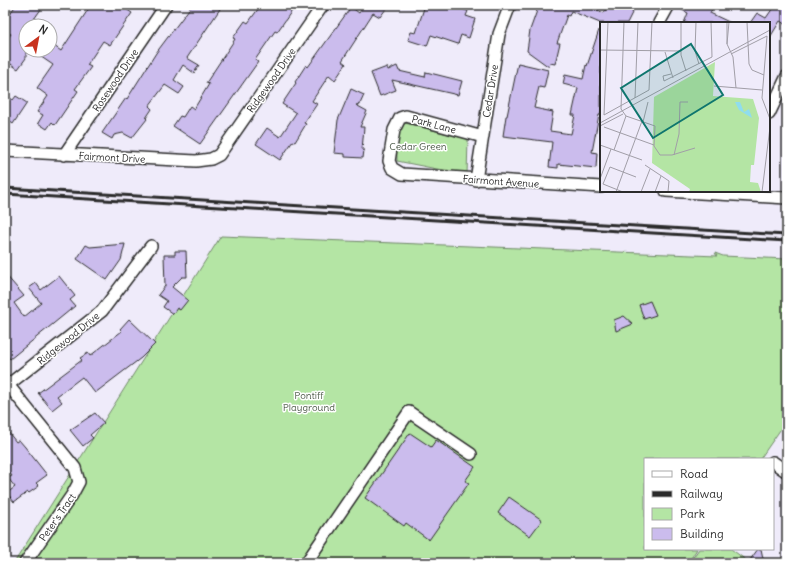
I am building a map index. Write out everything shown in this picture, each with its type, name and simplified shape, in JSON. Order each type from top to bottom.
[{"type":"street","name":"Rosewood Drive","points":[[64,155],[166,5]]},
{"type":"street","name":"Ridgewood Drive","points":[[219,155],[323,5]]},
{"type":"street","name":"Cedar Drive","points":[[476,180],[499,34],[510,5]]},
{"type":"street","points":[[660,22],[669,5]]},
{"type":"street","points":[[770,112],[787,76]]},
{"type":"street","name":"Park Lane","points":[[402,174],[392,168],[389,161],[394,130],[400,118],[406,116],[483,137]]},
{"type":"street","name":"Fairmont Drive","points":[[5,151],[196,161],[211,159],[219,155]]},
{"type":"street","name":"Fairmont Avenue","points":[[402,174],[600,187]]},
{"type":"street","points":[[710,192],[754,193],[787,198]]},
{"type":"street","name":"Ridgewood Drive","points":[[7,383],[102,311],[151,246]]},
{"type":"street","name":"Peter's Tract","points":[[7,383],[75,468],[79,482],[77,488],[25,563]]},
{"type":"street","points":[[306,563],[409,412],[471,454]]},
{"type":"street","points":[[774,463],[787,472]]},
{"type":"green space","name":"Cedar Green","points":[[405,123],[468,139],[467,175],[397,161],[398,136]]},
{"type":"green space","name":"Pontiff Playground","points":[[221,236],[717,256],[715,253],[723,256],[787,259],[787,420],[761,458],[644,458],[644,550],[696,550],[688,563],[14,563]]},
{"type":"green space","points":[[698,550],[732,550],[750,563],[689,563]]},
{"type":"building","points":[[16,5],[44,5],[35,18],[18,18],[18,58],[26,58],[18,69],[5,60],[5,42],[11,34],[5,31],[5,21]]},
{"type":"building","points":[[91,5],[120,5],[132,13],[110,45],[103,41],[87,65],[91,67],[75,89],[78,91],[55,125],[52,122],[47,129],[38,123],[43,115],[37,112],[48,96],[37,88],[53,65],[43,58],[58,58],[58,49],[61,51]]},
{"type":"building","points":[[192,5],[214,5],[220,9],[187,58],[199,65],[194,73],[183,65],[174,80],[184,87],[179,94],[165,85],[149,106],[152,109],[146,118],[147,119],[132,138],[123,133],[114,135],[112,139],[102,133],[126,98],[127,99],[156,53]]},
{"type":"building","points":[[261,5],[296,5],[277,32],[275,31],[255,60],[258,62],[200,144],[173,126],[180,116],[183,117],[190,106],[194,109],[209,84],[206,83],[235,39],[233,38],[245,21],[248,23]]},
{"type":"building","points":[[362,5],[389,5],[380,17],[373,13],[342,61],[346,64],[335,80],[329,75],[312,101],[317,104],[304,123],[306,124],[295,142],[293,141],[280,160],[256,144],[267,128],[280,137],[296,113],[282,104],[296,83],[295,82],[306,65],[308,67],[351,7],[359,13],[364,6]]},
{"type":"building","points":[[425,5],[449,5],[468,11],[466,16],[475,19],[469,38],[461,35],[458,44],[431,35],[427,46],[408,40],[411,32],[416,33]]},
{"type":"building","points":[[539,5],[588,5],[604,13],[608,5],[636,5],[628,22],[600,23],[571,11],[569,16],[567,15],[557,43],[560,43],[555,64],[550,63],[549,67],[527,51],[530,30]]},
{"type":"building","points":[[676,5],[714,5],[710,13],[729,22],[684,22],[688,13],[676,7]]},
{"type":"building","points":[[775,5],[787,5],[787,25],[780,21],[770,37],[770,22],[751,22],[757,13],[766,18]]},
{"type":"building","points":[[600,30],[600,115],[592,152],[597,153],[596,168],[558,164],[558,168],[549,167],[552,142],[503,136],[518,63],[548,70],[544,88],[539,87],[534,108],[553,112],[550,131],[571,134],[575,115],[572,115],[578,88],[563,84],[565,75],[583,79],[586,65],[587,66]]},
{"type":"building","points":[[397,66],[399,71],[425,77],[426,72],[462,81],[458,95],[392,80],[396,90],[380,96],[371,73],[387,67],[388,70]]},
{"type":"building","points":[[351,89],[364,95],[360,104],[356,105],[367,111],[360,127],[364,127],[362,150],[364,150],[363,158],[345,157],[345,154],[334,153],[338,120]]},
{"type":"building","points":[[5,95],[13,100],[16,96],[27,103],[13,124],[5,118]]},
{"type":"building","points":[[125,244],[121,260],[107,280],[77,259],[86,245],[90,247]]},
{"type":"building","points":[[175,251],[186,251],[187,277],[182,277],[172,287],[188,300],[180,310],[177,308],[173,314],[163,307],[167,301],[158,295],[165,286],[164,255],[175,255]]},
{"type":"building","points":[[5,274],[24,296],[14,303],[24,317],[41,303],[29,288],[36,283],[41,290],[59,276],[75,296],[70,300],[75,306],[10,359],[5,353]]},
{"type":"building","points":[[650,301],[656,315],[644,319],[639,305]]},
{"type":"building","points":[[624,316],[633,324],[616,331],[614,320]]},
{"type":"building","points":[[129,319],[155,344],[141,358],[95,393],[82,377],[57,396],[62,402],[52,410],[38,393],[82,360],[80,358],[88,353],[90,356],[122,331],[120,329]]},
{"type":"building","points":[[95,413],[104,423],[90,435],[93,438],[83,446],[70,430]]},
{"type":"building","points":[[5,428],[16,442],[19,440],[47,475],[36,483],[39,486],[14,502],[7,493],[15,487],[8,478],[12,476],[5,467]]},
{"type":"building","points":[[410,433],[431,447],[436,440],[475,467],[465,481],[469,483],[429,540],[406,523],[404,526],[365,498]]},
{"type":"building","points":[[509,497],[542,520],[530,536],[498,513]]},
{"type":"building","points":[[757,550],[761,550],[764,563],[755,563],[750,560]]},
{"type":"railway","points":[[5,188],[787,235]]},
{"type":"railway","points":[[5,194],[787,241]]}]
